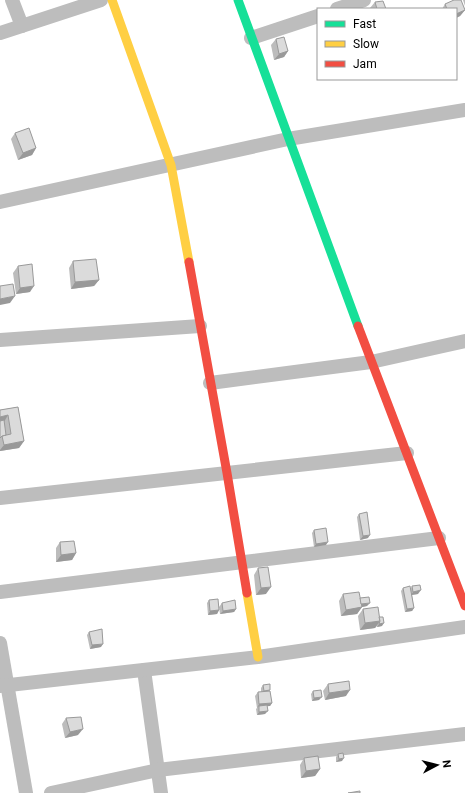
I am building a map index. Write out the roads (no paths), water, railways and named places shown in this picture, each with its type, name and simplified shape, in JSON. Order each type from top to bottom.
[{"type":"street","points":[[12,0],[22,26]]},
{"type":"street","points":[[0,33],[101,0]]},
{"type":"street","points":[[112,0],[171,165],[227,473],[258,657]]},
{"type":"street","points":[[238,0],[371,362],[465,606]]},
{"type":"street","points":[[341,8],[364,0]]},
{"type":"street","points":[[251,38],[317,16]]},
{"type":"street","points":[[0,202],[288,139],[465,110]]},
{"type":"street","points":[[0,340],[200,326]]},
{"type":"street","points":[[210,383],[371,362],[465,340]]},
{"type":"street","points":[[0,498],[407,453]]},
{"type":"street","points":[[0,592],[439,538]]},
{"type":"street","points":[[4,686],[258,657],[465,627]]},
{"type":"street","points":[[0,643],[4,686],[26,793]]},
{"type":"street","points":[[144,670],[161,793]]},
{"type":"street","points":[[51,793],[158,770],[465,734]]}]
